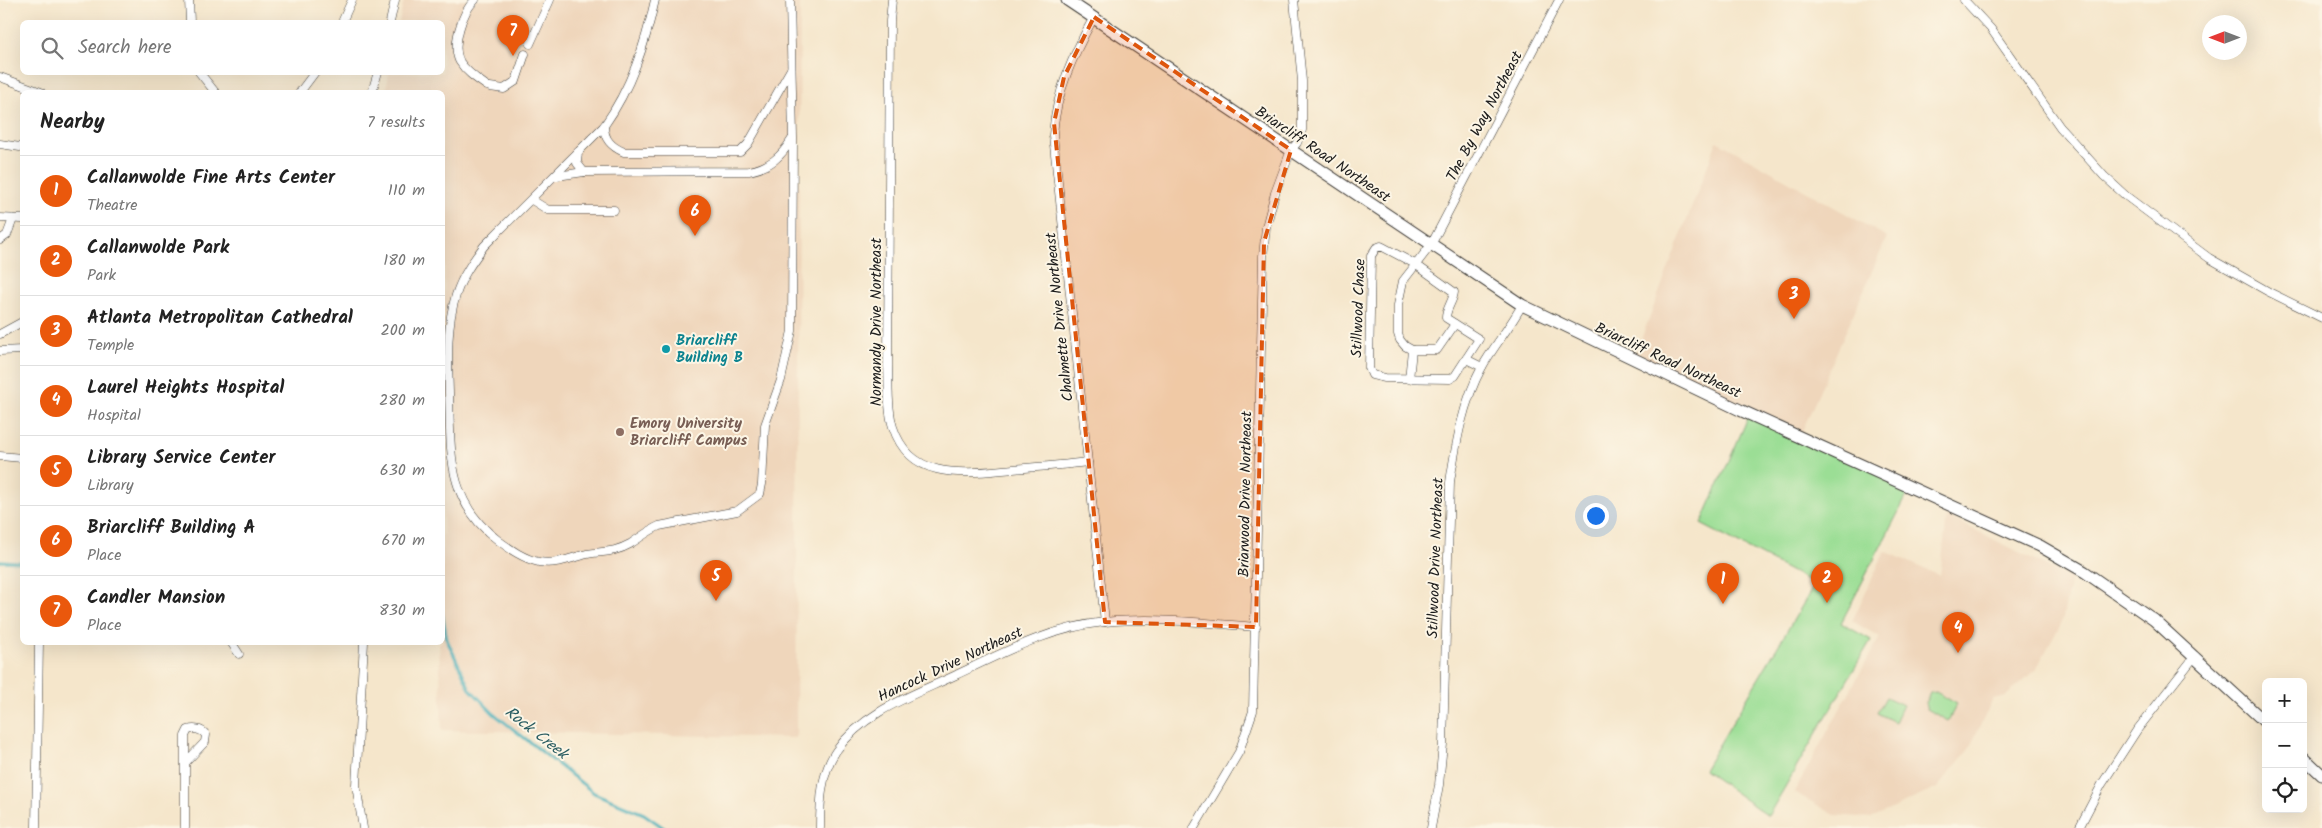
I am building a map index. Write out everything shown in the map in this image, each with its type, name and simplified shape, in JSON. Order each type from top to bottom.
[{"type":"main road","name":"Briarcliff Road Northeast","points":[[1067,0],[1522,305],[1740,410],[2040,546],[2085,572],[2147,615],[2195,656],[2262,719]]},
{"type":"main road","points":[[2307,761],[2322,775]]},
{"type":"street","points":[[189,0],[190,20]]},
{"type":"street","points":[[343,20],[352,0]]},
{"type":"street","points":[[390,20],[395,0]]},
{"type":"street","points":[[475,0],[468,6],[462,17],[457,52],[460,62],[466,70],[488,86],[504,89],[516,81],[525,54]]},
{"type":"street","points":[[530,44],[550,0]]},
{"type":"street","points":[[655,0],[632,79],[615,111],[604,126],[555,177],[484,246],[470,265],[456,294],[451,317],[448,350],[451,460],[460,493],[470,512],[485,529],[506,546],[537,562],[558,563],[588,554],[610,553],[630,544],[647,531],[659,526],[737,511],[760,494],[765,425],[781,380],[792,331],[793,138],[790,0]]},
{"type":"street","name":"Normandy Drive Northeast","points":[[892,0],[890,30],[888,366],[890,414],[896,435],[909,453],[925,465],[946,473],[980,473],[1088,462]]},
{"type":"street","name":"Briarwood Drive Northeast","points":[[1194,828],[1239,752],[1251,720],[1255,689],[1264,242],[1273,200],[1291,150],[1302,130],[1302,81],[1294,0]]},
{"type":"street","name":"The By Way Northeast","points":[[1430,245],[1559,0]]},
{"type":"street","points":[[1964,0],[1991,29],[2060,127],[2104,176],[2126,196],[2209,258],[2269,292],[2322,318]]},
{"type":"street","name":"Chalmette Drive Northeast","points":[[1094,17],[1075,53],[1060,88],[1053,136],[1105,622]]},
{"type":"street","points":[[604,126],[607,140],[617,149],[624,152],[740,152],[748,144],[792,67]]},
{"type":"street","points":[[201,75],[213,90]]},
{"type":"street","points":[[302,90],[313,75]]},
{"type":"street","points":[[373,90],[377,75]]},
{"type":"street","points":[[0,77],[36,90]]},
{"type":"street","points":[[555,177],[565,173],[584,172],[749,171],[770,165],[784,152],[793,138]]},
{"type":"street","points":[[0,144],[20,147]]},
{"type":"street","points":[[578,152],[577,163],[584,172]]},
{"type":"street","points":[[532,200],[548,210],[614,210]]},
{"type":"street","points":[[0,218],[20,219]]},
{"type":"street","points":[[0,240],[7,236],[13,219]]},
{"type":"street","points":[[1430,245],[1402,281],[1398,305],[1398,338],[1405,346],[1412,350],[1437,350],[1455,324]]},
{"type":"street","name":"Stillwood Chase","points":[[1381,246],[1415,264],[1454,292],[1453,298],[1446,310],[1446,318],[1455,324],[1479,339],[1455,376],[1450,379],[1409,379],[1377,378],[1372,375],[1369,368],[1371,256],[1376,248],[1381,246]]},
{"type":"street","name":"Stillwood Drive Northeast","points":[[1431,828],[1439,785],[1444,731],[1450,482],[1466,408],[1482,367],[1522,305]]},
{"type":"street","points":[[0,334],[20,323]]},
{"type":"street","points":[[0,351],[20,350]]},
{"type":"street","points":[[1409,379],[1412,350]]},
{"type":"street","points":[[1466,359],[1482,367]]},
{"type":"street","points":[[0,456],[20,458]]},
{"type":"street","name":"Hancock Drive Northeast","points":[[820,828],[822,792],[827,769],[842,743],[863,724],[903,700],[1007,650],[1053,634],[1105,622],[1182,622],[1256,627]]},
{"type":"street","points":[[36,828],[39,645]]},
{"type":"street","points":[[233,645],[239,654]]},
{"type":"street","points":[[363,828],[356,785],[364,645]]},
{"type":"street","points":[[2079,828],[2102,784],[2137,730],[2195,656]]},
{"type":"street","points":[[185,828],[186,762]]},
{"type":"highlighted area","points":[[1094,17],[1291,150],[1264,242],[1256,627],[1105,622],[1054,123],[1064,77]]},
{"type":"shaded area","name":"Emory University Briarcliff Campus","points":[[404,0],[800,0],[796,738],[442,730],[439,645],[445,645],[445,90],[386,90],[389,75],[445,75],[445,20],[399,20]]},
{"type":"shaded area","points":[[1717,141],[1887,237],[1800,436],[1634,358]]},
{"type":"shaded area","points":[[1947,516],[2071,578],[2062,622],[2036,669],[2006,696],[1993,699],[1969,749],[1937,788],[1871,818],[1835,815],[1794,792],[1880,637],[1852,621],[1885,551],[1940,576]]},
{"type":"green space","points":[[1750,413],[1911,488],[1841,623],[1871,640],[1768,816],[1704,770],[1815,584],[1701,524]]},
{"type":"green space","points":[[1936,692],[1957,704],[1948,721],[1927,709],[1925,703],[1930,693]]},
{"type":"green space","points":[[1886,697],[1903,705],[1895,722],[1877,713]]},
{"type":"waterway","name":"Rock Creek","points":[[0,561],[20,562]]},
{"type":"waterway","name":"Rock Creek","points":[[445,629],[447,640],[470,689],[493,713],[594,793],[644,814],[664,828]]},
{"type":"place","name":"Candler Mansion","points":[[513,56]]},
{"type":"place","name":"Briarcliff Building A","points":[[695,236]]},
{"type":"place","name":"Atlanta Metropolitan Cathedral","points":[[1794,319]]},
{"type":"place","name":"Briarcliff Building B","points":[[666,349]]},
{"type":"place","name":"Emory University Briarcliff Campus","points":[[620,432]]},
{"type":"place","name":"Library Service Center","points":[[716,601]]},
{"type":"place","name":"Callanwolde Park","points":[[1827,603]]},
{"type":"place","name":"Callanwolde Fine Arts Center","points":[[1723,604]]},
{"type":"place","name":"Laurel Heights Hospital","points":[[1958,653]]}]
